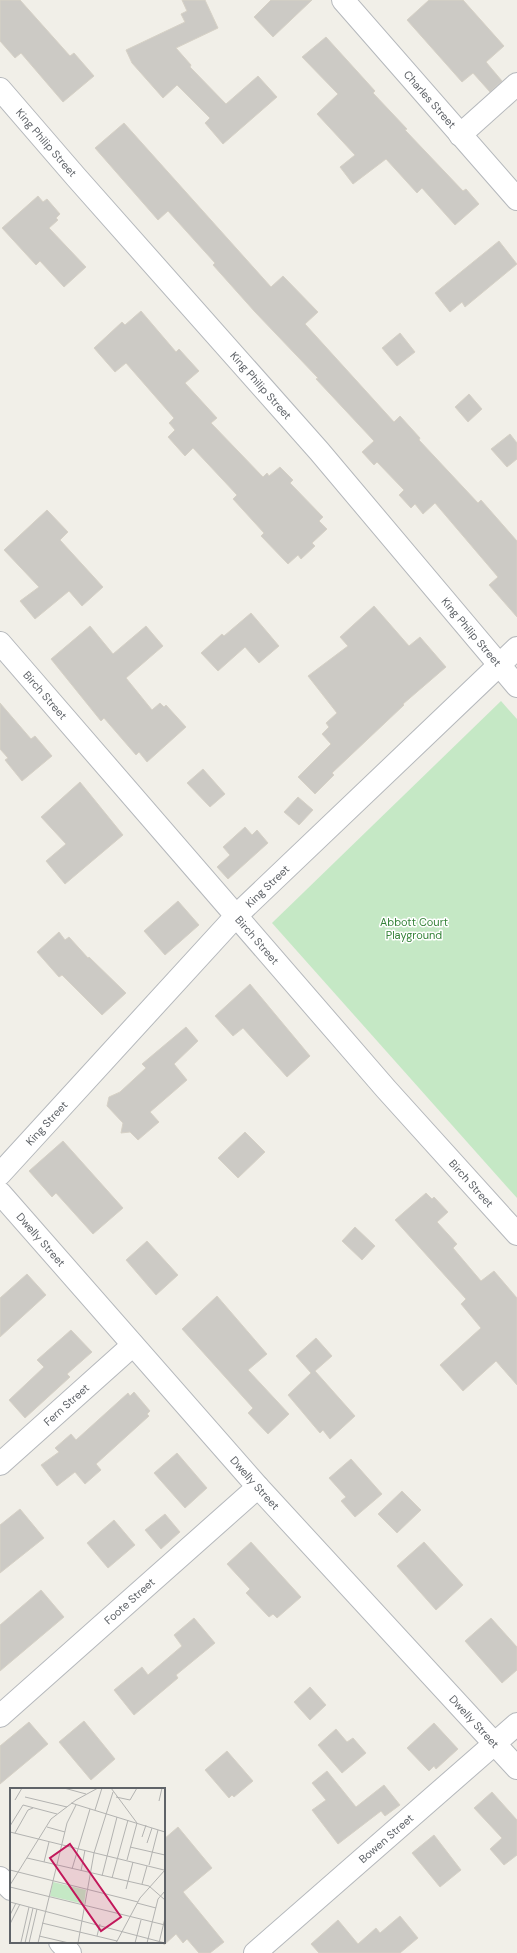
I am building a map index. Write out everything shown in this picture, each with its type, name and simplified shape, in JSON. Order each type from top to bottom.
[{"type":"street","name":"Charles Street","points":[[343,0],[517,199]]},
{"type":"street","points":[[460,135],[517,84]]},
{"type":"street","name":"King Philip Street","points":[[0,89],[319,451],[517,686]]},
{"type":"street","name":"Birch Street","points":[[0,643],[237,915],[386,1089],[517,1234]]},
{"type":"street","name":"King Street","points":[[0,1174],[237,915],[517,648]]},
{"type":"street","name":"Dwelly Street","points":[[0,1193],[258,1487],[517,1768]]},
{"type":"street","name":"Fern Street","points":[[0,1464],[133,1345]]},
{"type":"street","name":"Foote Street","points":[[0,1716],[258,1487]]},
{"type":"street","name":"Bowen Street","points":[[255,1953],[517,1724]]},
{"type":"street","points":[[0,1878],[10,1889]]},
{"type":"street","points":[[61,1943],[70,1953]]},
{"type":"green space","name":"Abbott Court Playground","points":[[501,701],[517,719],[517,1198],[272,923]]},
{"type":"building","points":[[0,0],[20,0],[70,56],[74,53],[94,76],[63,102],[21,53],[15,58],[0,41]]},
{"type":"building","points":[[182,0],[205,0],[218,28],[176,48],[191,65],[190,67],[226,104],[258,76],[277,97],[223,144],[205,123],[210,118],[177,85],[163,98],[132,63],[126,50],[185,22],[181,14],[187,11]]},
{"type":"building","points":[[271,0],[312,0],[273,37],[254,17]]},
{"type":"building","points":[[429,0],[463,0],[504,46],[486,62],[502,81],[490,92],[473,73],[462,82],[407,20]]},
{"type":"building","points":[[326,37],[375,91],[373,93],[407,129],[405,130],[463,191],[466,189],[479,204],[455,225],[422,188],[417,193],[386,159],[353,184],[340,167],[355,155],[317,114],[338,94],[302,57]]},
{"type":"building","points":[[124,123],[271,287],[283,276],[318,312],[305,324],[394,422],[400,416],[420,438],[419,440],[478,503],[481,500],[517,541],[517,617],[489,585],[498,577],[435,503],[423,514],[415,504],[411,508],[399,495],[404,490],[377,462],[374,465],[362,452],[374,441],[316,379],[318,378],[255,312],[213,265],[215,263],[168,211],[158,220],[95,148]]},
{"type":"building","points":[[38,196],[43,202],[47,199],[60,214],[56,218],[58,220],[49,228],[86,267],[64,287],[40,261],[36,265],[2,228]]},
{"type":"building","points":[[499,241],[517,264],[465,307],[462,302],[450,312],[435,293]]},
{"type":"building","points":[[141,311],[176,352],[179,349],[199,371],[185,383],[217,418],[211,423],[263,477],[267,473],[269,476],[280,467],[293,480],[290,483],[323,517],[319,521],[327,529],[312,543],[315,546],[301,559],[298,555],[288,564],[261,536],[264,533],[233,499],[237,495],[193,448],[185,456],[168,437],[175,430],[169,423],[174,418],[126,363],[115,372],[94,348],[122,322],[125,325]]},
{"type":"building","points":[[400,333],[415,352],[397,366],[382,348]]},
{"type":"building","points":[[469,394],[482,409],[468,422],[455,407]]},
{"type":"building","points":[[510,434],[517,443],[517,459],[507,467],[491,449]]},
{"type":"building","points":[[47,510],[68,532],[60,540],[103,587],[82,606],[69,591],[35,619],[20,601],[39,587],[4,550]]},
{"type":"building","points":[[374,606],[409,646],[420,637],[446,667],[403,704],[404,705],[332,773],[334,775],[315,794],[298,777],[331,744],[322,734],[329,727],[326,723],[337,713],[308,676],[348,646],[340,637]]},
{"type":"building","points":[[251,613],[279,646],[259,663],[245,647],[218,671],[201,653],[222,634],[224,636]]},
{"type":"building","points":[[90,626],[113,654],[146,626],[163,646],[126,678],[152,710],[160,703],[164,707],[166,705],[186,727],[147,762],[139,752],[136,755],[104,718],[101,721],[51,659]]},
{"type":"building","points":[[0,703],[31,739],[35,736],[52,756],[22,781],[5,760],[8,758],[0,749]]},
{"type":"building","points":[[203,769],[225,794],[210,807],[187,783]]},
{"type":"building","points":[[80,782],[123,835],[65,884],[46,861],[66,844],[41,817]]},
{"type":"building","points":[[298,797],[313,810],[299,825],[284,812]]},
{"type":"building","points":[[245,827],[252,835],[257,830],[268,843],[228,879],[217,867],[230,855],[223,847]]},
{"type":"building","points":[[178,901],[199,925],[165,955],[144,931]]},
{"type":"building","points":[[59,932],[65,940],[69,937],[88,958],[89,957],[126,993],[102,1015],[62,975],[59,977],[37,952]]},
{"type":"building","points":[[250,984],[310,1056],[287,1077],[243,1028],[233,1036],[215,1016]]},
{"type":"building","points":[[186,1027],[198,1041],[174,1064],[187,1080],[150,1112],[159,1122],[138,1140],[130,1132],[121,1133],[123,1123],[107,1106],[109,1097],[120,1092],[146,1068],[142,1064]]},
{"type":"building","points":[[245,1132],[265,1152],[238,1178],[218,1158]]},
{"type":"building","points":[[63,1141],[123,1208],[93,1234],[56,1193],[52,1197],[29,1171]]},
{"type":"building","points":[[426,1193],[432,1199],[434,1197],[448,1212],[437,1222],[457,1244],[453,1248],[481,1281],[494,1271],[517,1298],[517,1385],[496,1361],[463,1391],[440,1365],[481,1328],[461,1304],[466,1299],[395,1220]]},
{"type":"building","points":[[355,1227],[375,1246],[362,1260],[342,1241]]},
{"type":"building","points":[[147,1241],[178,1275],[156,1295],[126,1260]]},
{"type":"building","points":[[27,1274],[46,1295],[0,1337],[0,1298]]},
{"type":"building","points":[[217,1296],[267,1354],[248,1370],[289,1414],[268,1434],[248,1413],[253,1408],[182,1329]]},
{"type":"building","points":[[71,1330],[92,1352],[67,1374],[70,1377],[25,1418],[9,1400],[44,1367],[37,1360]]},
{"type":"building","points":[[316,1338],[332,1356],[315,1371],[355,1416],[330,1439],[323,1430],[320,1433],[288,1395],[311,1373],[296,1356]]},
{"type":"building","points":[[134,1392],[150,1411],[147,1414],[149,1416],[96,1464],[101,1470],[85,1484],[75,1472],[57,1486],[41,1465],[59,1452],[55,1448],[71,1434],[76,1440],[128,1393],[130,1396]]},
{"type":"building","points":[[177,1453],[207,1488],[185,1508],[154,1473]]},
{"type":"building","points":[[351,1459],[382,1494],[355,1517],[341,1501],[346,1497],[329,1478]]},
{"type":"building","points":[[402,1491],[421,1510],[397,1533],[378,1514]]},
{"type":"building","points":[[20,1509],[44,1538],[0,1573],[0,1525]]},
{"type":"building","points":[[165,1514],[180,1532],[161,1549],[145,1530]]},
{"type":"building","points":[[114,1520],[135,1545],[108,1568],[87,1543]]},
{"type":"building","points":[[251,1542],[301,1597],[277,1618],[273,1614],[269,1617],[246,1593],[250,1589],[227,1564]]},
{"type":"building","points":[[424,1542],[463,1585],[436,1610],[397,1566]]},
{"type":"building","points":[[41,1590],[64,1617],[0,1671],[0,1625]]},
{"type":"building","points":[[194,1618],[215,1643],[176,1675],[178,1678],[134,1715],[114,1690],[142,1667],[148,1675],[182,1646],[174,1635]]},
{"type":"building","points":[[491,1618],[517,1647],[517,1670],[502,1683],[465,1641]]},
{"type":"building","points":[[310,1687],[326,1705],[310,1720],[294,1702]]},
{"type":"building","points":[[84,1721],[115,1759],[91,1780],[59,1742]]},
{"type":"building","points":[[29,1722],[48,1744],[0,1784],[0,1746]]},
{"type":"building","points":[[434,1723],[458,1749],[436,1769],[434,1766],[429,1771],[407,1748]]},
{"type":"building","points":[[336,1729],[347,1742],[353,1738],[366,1753],[342,1773],[318,1745]]},
{"type":"building","points":[[227,1751],[253,1781],[234,1797],[232,1795],[229,1798],[205,1770]]},
{"type":"building","points":[[327,1771],[356,1807],[384,1785],[400,1805],[385,1816],[381,1811],[338,1844],[312,1810],[326,1800],[312,1783]]},
{"type":"building","points":[[492,1792],[517,1820],[517,1855],[504,1865],[490,1849],[502,1838],[474,1808]]},
{"type":"building","points":[[178,1827],[212,1868],[183,1892],[224,1942],[210,1953],[199,1953],[187,1939],[183,1943],[176,1934],[164,1945],[165,1838]]},
{"type":"building","points":[[434,1835],[461,1870],[440,1887],[412,1853]]},
{"type":"building","points":[[400,1916],[418,1938],[400,1953],[319,1953],[311,1944],[338,1920],[358,1944],[376,1928],[380,1933]]}]
